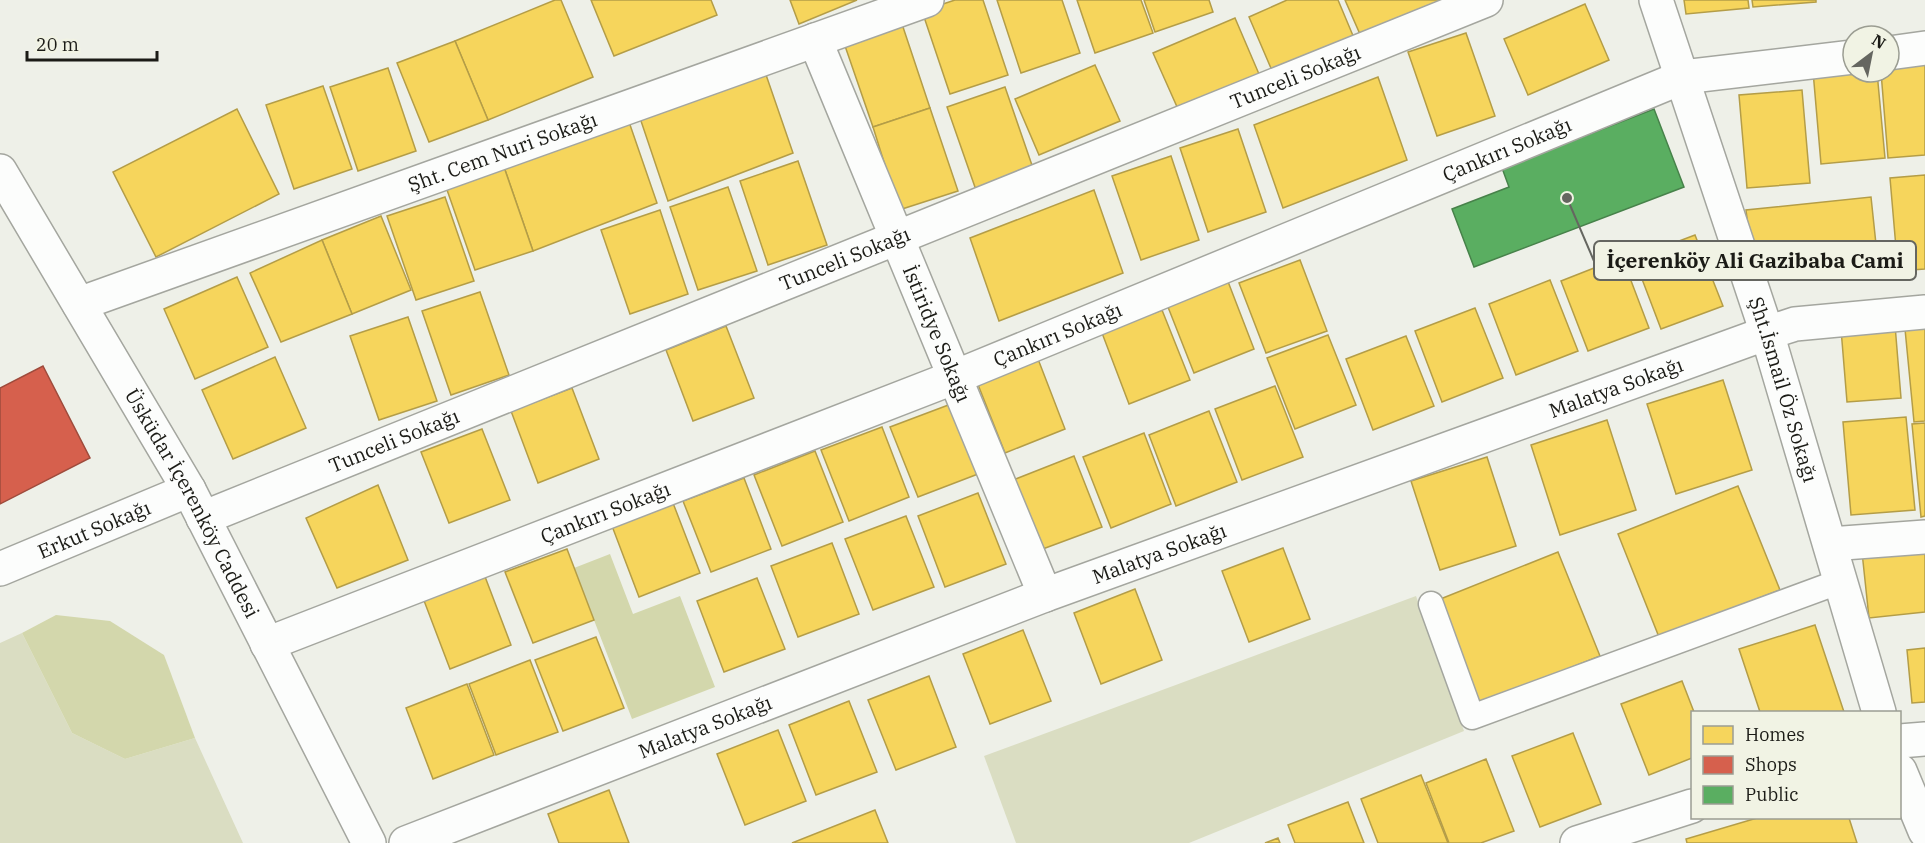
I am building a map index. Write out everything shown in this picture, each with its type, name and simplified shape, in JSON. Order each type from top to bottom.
[{"type":"street","name":"Şht. Cem Nuri Sokağı","points":[[79,304],[927,0]]},
{"type":"street","name":"Tunceli Sokağı","points":[[196,504],[897,237],[1486,0]]},
{"type":"street","name":"Şht.İsmail Öz Sokağı","points":[[1656,0],[1767,333],[1879,711]]},
{"type":"street","name":"İstiridye Sokağı","points":[[815,40],[1045,595]]},
{"type":"street","points":[[1901,51],[1925,48]]},
{"type":"street","name":"Çankırı Sokağı","points":[[267,644],[955,377],[1683,77],[1841,58]]},
{"type":"street","name":"Üsküdar İçerenköy Caddesi","points":[[0,171],[196,504],[369,843]]},
{"type":"street","name":"Malatya Sokağı","points":[[406,843],[1045,595],[1767,333],[1795,324],[1925,312]]},
{"type":"street","name":"Erkut Sokağı","points":[[0,569],[196,504]]},
{"type":"street","points":[[1830,544],[1925,537]]},
{"type":"street","points":[[1901,741],[1925,739]]},
{"type":"street","points":[[1901,776],[1925,831]]},
{"type":"street","points":[[1577,843],[1691,806]]},
{"type":"lane","points":[[1431,604],[1472,717],[1841,582]]},
{"type":"green space","points":[[610,554],[633,614],[680,596],[715,687],[632,719],[574,568]]},
{"type":"green space","points":[[1416,596],[1464,731],[1189,843],[1016,843],[984,756]]},
{"type":"green space","points":[[56,615],[110,621],[164,655],[195,738],[125,759],[72,733],[22,633]]},
{"type":"green space","points":[[22,633],[72,733],[125,759],[195,738],[243,843],[0,843],[0,643]]},
{"type":"building: Homes","points":[[555,0],[561,0],[593,77],[488,120],[455,41]]},
{"type":"building: Homes","points":[[591,0],[711,0],[717,15],[614,56]]},
{"type":"building: Homes","points":[[790,0],[857,0],[799,24]]},
{"type":"building: Homes","points":[[955,0],[983,0],[1008,75],[950,94],[922,11]]},
{"type":"building: Homes","points":[[997,0],[1062,0],[1080,53],[1021,73]]},
{"type":"building: Homes","points":[[1077,0],[1141,0],[1153,33],[1095,53]]},
{"type":"building: Homes","points":[[1144,0],[1209,0],[1213,12],[1155,32]]},
{"type":"building: Homes","points":[[1287,0],[1338,0],[1354,38],[1273,73],[1249,17]]},
{"type":"building: Homes","points":[[1345,0],[1441,0],[1444,6],[1363,41]]},
{"type":"building: Homes","points":[[1684,0],[1748,0],[1749,8],[1686,14]]},
{"type":"building: Homes","points":[[1752,0],[1816,0],[1816,2],[1753,7]]},
{"type":"building: Homes","points":[[1585,4],[1609,60],[1528,95],[1504,39]]},
{"type":"building: Homes","points":[[1235,18],[1259,74],[1178,109],[1153,53]]},
{"type":"building: Homes","points":[[902,24],[930,108],[873,127],[844,43]]},
{"type":"building: Homes","points":[[1466,33],[1495,116],[1437,136],[1408,52]]},
{"type":"building: Homes","points":[[455,41],[488,120],[429,142],[397,63]]},
{"type":"building: Homes","points":[[1925,61],[1925,155],[1888,158],[1882,84],[1901,84],[1901,63]]},
{"type":"building: Homes","points":[[1095,65],[1120,121],[1039,155],[1015,99]]},
{"type":"building: Homes","points":[[388,68],[416,151],[358,171],[330,87]]},
{"type":"building: Homes","points":[[764,69],[793,153],[668,201],[640,118]]},
{"type":"building: Homes","points":[[1813,71],[1841,71],[1841,84],[1878,84],[1885,158],[1821,164]]},
{"type":"building: Homes","points":[[1378,77],[1407,160],[1283,208],[1254,125]]},
{"type":"building: Homes","points":[[323,86],[352,169],[294,189],[266,105]]},
{"type":"building: Homes","points":[[1005,87],[1034,171],[976,190],[947,107]]},
{"type":"building: Homes","points":[[1802,90],[1810,183],[1747,188],[1739,95]]},
{"type":"building: Homes","points":[[930,108],[958,191],[899,210],[873,127]]},
{"type":"building: Homes","points":[[237,109],[279,194],[156,257],[113,172]]},
{"type":"building: Homes","points":[[628,119],[657,203],[533,251],[504,167]]},
{"type":"building: Homes","points":[[1238,129],[1266,212],[1208,232],[1180,148]]},
{"type":"building: Homes","points":[[1171,156],[1199,240],[1141,260],[1112,176]]},
{"type":"building: Homes","points":[[798,161],[827,245],[768,265],[740,181]]},
{"type":"building: Homes","points":[[504,167],[533,251],[475,270],[446,187]]},
{"type":"building: Homes","points":[[1925,175],[1925,269],[1898,271],[1890,178]]},
{"type":"building: Homes","points":[[728,187],[757,271],[698,290],[670,207]]},
{"type":"building: Homes","points":[[1094,190],[1123,273],[999,321],[970,238]]},
{"type":"building: Homes","points":[[445,197],[474,281],[416,300],[387,216]]},
{"type":"building: Homes","points":[[1871,197],[1878,263],[1754,275],[1746,210]]},
{"type":"building: Homes","points":[[660,210],[688,294],[630,314],[601,230]]},
{"type":"building: Homes","points":[[381,216],[411,290],[352,314],[322,240]]},
{"type":"building: Homes","points":[[1695,235],[1723,306],[1661,329],[1634,258]]},
{"type":"building: Homes","points":[[322,240],[352,314],[281,342],[250,273]]},
{"type":"building: Homes","points":[[1622,257],[1649,328],[1588,351],[1561,281]]},
{"type":"building: Homes","points":[[1300,260],[1327,331],[1266,353],[1239,283]]},
{"type":"building: Homes","points":[[237,277],[268,347],[195,379],[164,309]]},
{"type":"building: Homes","points":[[1227,279],[1254,349],[1194,373],[1166,302]]},
{"type":"building: Homes","points":[[1550,280],[1578,351],[1516,375],[1489,304]]},
{"type":"building: Homes","points":[[480,292],[509,375],[451,395],[422,311]]},
{"type":"building: Homes","points":[[1475,308],[1503,378],[1442,402],[1415,331]]},
{"type":"building: Homes","points":[[1162,310],[1190,380],[1129,404],[1102,333]]},
{"type":"building: Homes","points":[[408,317],[437,401],[379,420],[350,336]]},
{"type":"building: Homes","points":[[1895,325],[1901,398],[1847,402],[1841,329]]},
{"type":"building: Homes","points":[[726,326],[754,398],[693,421],[666,350]]},
{"type":"building: Homes","points":[[1925,328],[1925,421],[1914,422],[1905,329]]},
{"type":"building: Homes","points":[[1328,335],[1356,405],[1295,429],[1267,358]]},
{"type":"building: Homes","points":[[1406,336],[1434,406],[1373,430],[1346,359]]},
{"type":"building: Homes","points":[[275,357],[306,428],[233,459],[202,390]]},
{"type":"building: Homes","points":[[1038,359],[1065,429],[1005,453],[977,382]]},
{"type":"building: Homes","points":[[1723,380],[1752,470],[1676,494],[1647,404]]},
{"type":"building: Homes","points":[[1275,386],[1303,457],[1242,480],[1215,409]]},
{"type":"building: Homes","points":[[572,388],[599,459],[538,483],[511,411]]},
{"type":"building: Homes","points":[[951,404],[978,474],[918,497],[890,427]]},
{"type":"building: Homes","points":[[1209,411],[1237,482],[1176,506],[1149,435]]},
{"type":"building: Homes","points":[[1906,417],[1915,510],[1851,515],[1843,422]]},
{"type":"building: Homes","points":[[1607,420],[1636,510],[1560,535],[1531,445]]},
{"type":"building: Homes","points":[[1925,423],[1925,516],[1921,517],[1912,424]]},
{"type":"building: Homes","points":[[882,427],[909,497],[849,521],[821,450]]},
{"type":"building: Homes","points":[[482,429],[510,500],[449,523],[421,452]]},
{"type":"building: Homes","points":[[1144,433],[1171,504],[1111,528],[1083,457]]},
{"type":"building: Homes","points":[[815,451],[843,522],[782,546],[754,475]]},
{"type":"building: Homes","points":[[1074,456],[1102,527],[1040,550],[1013,480]]},
{"type":"building: Homes","points":[[1487,457],[1516,546],[1440,570],[1411,481]]},
{"type":"building: Homes","points":[[744,478],[771,549],[711,572],[683,501]]},
{"type":"building: Homes","points":[[378,485],[408,560],[337,588],[306,518]]},
{"type":"building: Homes","points":[[1738,486],[1780,590],[1659,637],[1618,534]]},
{"type":"building: Homes","points":[[978,493],[1006,564],[945,587],[918,516]]},
{"type":"building: Homes","points":[[673,503],[700,573],[639,597],[612,526]]},
{"type":"building: Homes","points":[[906,516],[934,587],[873,610],[845,539]]},
{"type":"building: Homes","points":[[832,543],[859,614],[798,637],[771,566]]},
{"type":"building: Homes","points":[[1925,546],[1925,612],[1869,618],[1862,552]]},
{"type":"building: Homes","points":[[1283,548],[1310,619],[1249,642],[1222,571]]},
{"type":"building: Homes","points":[[567,549],[594,620],[533,643],[505,572]]},
{"type":"building: Homes","points":[[1558,552],[1600,656],[1480,704],[1438,600]]},
{"type":"building: Homes","points":[[484,574],[511,645],[450,669],[423,598]]},
{"type":"building: Homes","points":[[757,578],[785,649],[724,672],[697,601]]},
{"type":"building: Homes","points":[[1135,589],[1162,660],[1101,684],[1074,613]]},
{"type":"building: Homes","points":[[1815,625],[1844,711],[1760,711],[1739,649]]},
{"type":"building: Homes","points":[[1023,630],[1051,701],[990,724],[963,654]]},
{"type":"building: Homes","points":[[596,637],[624,708],[563,731],[535,660]]},
{"type":"building: Homes","points":[[1925,648],[1925,702],[1912,703],[1907,650]]},
{"type":"building: Homes","points":[[530,660],[558,732],[496,755],[469,684]]},
{"type":"building: Homes","points":[[929,676],[956,747],[896,770],[868,700]]},
{"type":"building: Homes","points":[[1682,681],[1694,711],[1691,711],[1691,758],[1649,775],[1621,704]]},
{"type":"building: Homes","points":[[467,684],[494,755],[433,779],[406,708]]},
{"type":"building: Homes","points":[[849,701],[877,772],[816,795],[789,725]]},
{"type":"building: Homes","points":[[778,730],[806,801],[745,825],[717,754]]},
{"type":"building: Homes","points":[[1573,733],[1601,804],[1540,827],[1512,756]]},
{"type":"building: Homes","points":[[1486,759],[1514,831],[1481,843],[1449,843],[1426,783]]},
{"type":"building: Homes","points":[[1421,775],[1448,843],[1378,843],[1361,799]]},
{"type":"building: Homes","points":[[609,790],[629,843],[559,843],[548,814]]},
{"type":"building: Homes","points":[[1348,802],[1364,843],[1295,843],[1288,825]]},
{"type":"building: Homes","points":[[875,810],[888,843],[792,843]]},
{"type":"building: Homes","points":[[1754,819],[1849,819],[1857,843],[1687,843],[1686,839]]},
{"type":"building: Homes","points":[[1278,838],[1280,843],[1265,843]]},
{"type":"building: Shops","points":[[43,366],[90,458],[0,504],[0,388]]},
{"type":"building: Public","points":[[1654,109],[1684,187],[1474,267],[1452,209],[1509,187],[1502,168]]},
{"type":"place","name":"İçerenköy Ali Gazibaba Cami","points":[[1567,198]]}]
